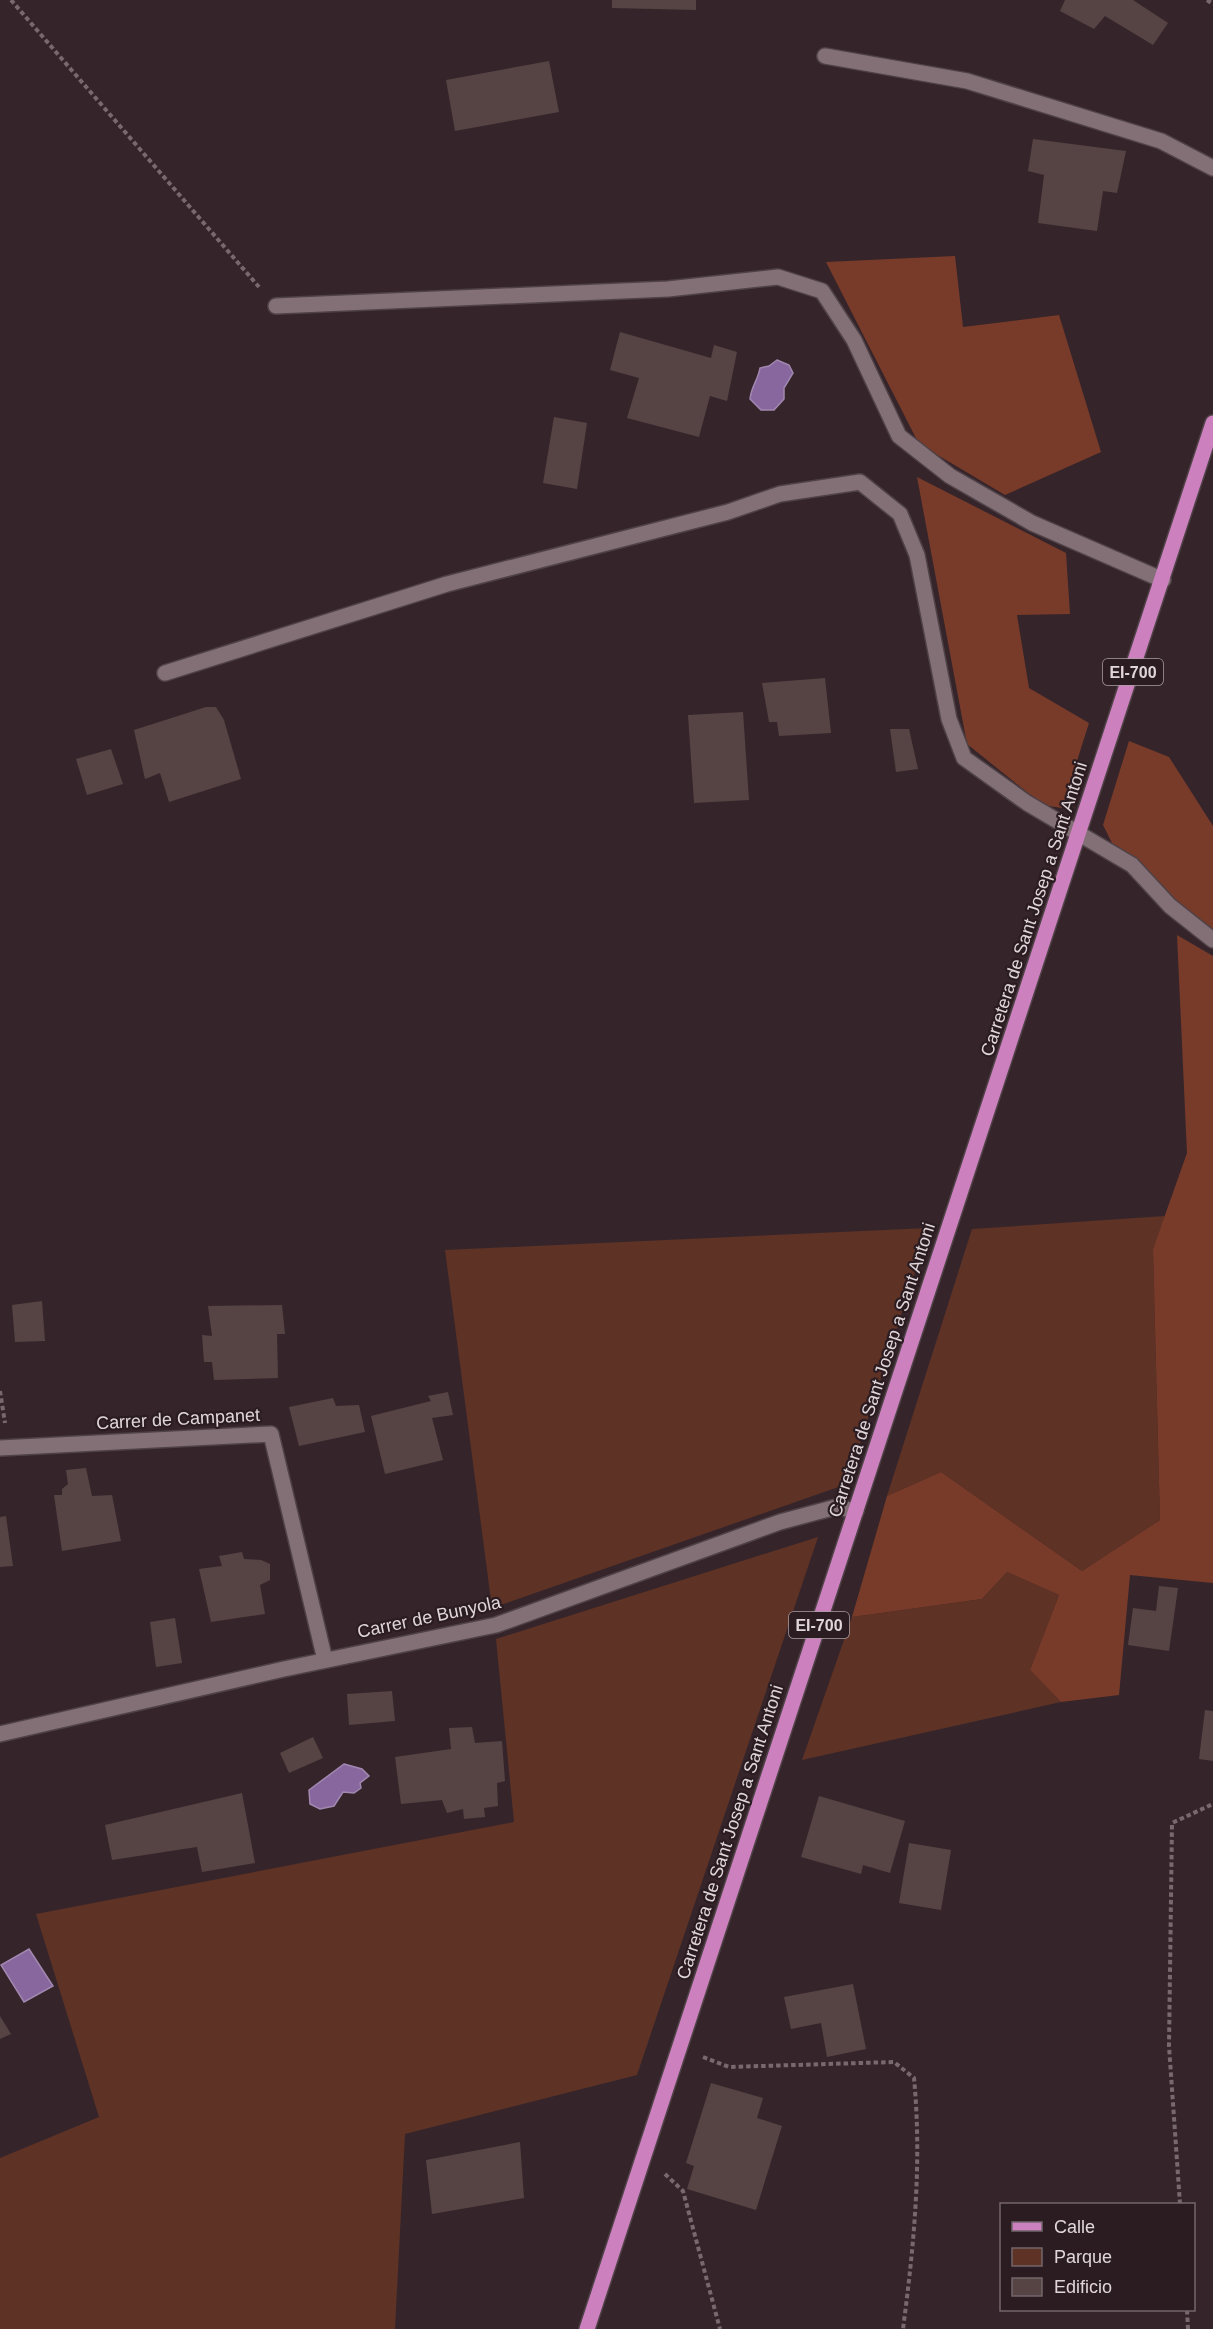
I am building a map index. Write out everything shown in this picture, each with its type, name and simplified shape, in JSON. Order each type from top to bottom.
[{"type":"main road","name":"Carretera de Sant Josep a Sant Antoni","points":[[586,2329],[1163,580],[1208,456],[1213,423]]},
{"type":"street","points":[[825,56],[967,81],[1161,141],[1213,168]]},
{"type":"street","points":[[276,306],[668,289],[778,277],[822,291],[854,340],[899,436],[950,476],[1032,523],[1163,580]]},
{"type":"street","points":[[165,673],[447,584],[717,515],[780,494],[860,482],[900,514],[917,555],[949,719],[964,758],[1027,803],[1132,865],[1170,906],[1213,940]]},
{"type":"street","name":"Carrer de Campanet","points":[[0,1448],[271,1434],[325,1660]]},
{"type":"street","name":"Carrer de Bunyola","points":[[0,1734],[325,1660],[496,1625],[780,1522],[836,1507],[856,1511]]},
{"type":"path","points":[[11,0],[276,306]]},
{"type":"path","points":[[1207,0],[1213,4]]},
{"type":"path","points":[[1180,2203],[1169,2046],[1172,1823],[1213,1804]]},
{"type":"path","points":[[680,2048],[729,2067],[894,2062],[914,2078],[919,2125],[916,2229],[903,2329]]},
{"type":"path","points":[[644,2155],[683,2191],[720,2329]]},
{"type":"path","points":[[1187,2311],[1188,2329]]},
{"type":"green space","points":[[1165,1216],[1153,1249],[1160,1520],[1082,1571],[941,1472],[887,1496],[972,1229]]},
{"type":"green space","points":[[929,1228],[847,1484],[492,1608],[445,1250]]},
{"type":"green space","points":[[818,1537],[637,2075],[405,2134],[395,2329],[0,2329],[0,2158],[99,2117],[36,1914],[514,1822],[496,1639]]},
{"type":"green space","points":[[1007,1572],[1059,1595],[1030,1670],[1061,1702],[802,1760],[852,1617],[982,1599]]},
{"type":"shaded area","points":[[955,256],[963,327],[1059,315],[1101,452],[1005,495],[919,444],[826,262]]},
{"type":"shaded area","points":[[777,360],[789,365],[793,373],[784,388],[784,399],[774,410],[761,410],[750,399],[752,391],[760,368],[769,366]]},
{"type":"shaded area","points":[[917,477],[1066,553],[1070,614],[1017,615],[1029,688],[1089,723],[1062,808],[1043,805],[967,744]]},
{"type":"shaded area","points":[[1129,741],[1169,757],[1213,826],[1213,932],[1177,903],[1140,863],[1112,843],[1103,825]]},
{"type":"shaded area","points":[[1177,935],[1213,956],[1213,1583],[1130,1575],[1119,1695],[1061,1702],[1030,1670],[1059,1595],[1007,1572],[982,1599],[852,1617],[887,1496],[941,1472],[1082,1571],[1160,1520],[1153,1249],[1187,1153]]},
{"type":"shaded area","points":[[344,1764],[362,1769],[369,1776],[360,1783],[361,1788],[354,1793],[343,1792],[334,1806],[320,1809],[310,1804],[309,1790]]},
{"type":"shaded area","points":[[29,1949],[53,1986],[24,2002],[1,1965]]},
{"type":"building","points":[[612,0],[696,0],[696,10],[612,8]]},
{"type":"building","points":[[1065,0],[1133,0],[1168,23],[1153,45],[1105,16],[1094,29],[1060,11]]},
{"type":"building","points":[[549,61],[559,112],[455,131],[446,80]]},
{"type":"building","points":[[1033,139],[1126,151],[1117,193],[1103,191],[1097,231],[1038,223],[1044,175],[1028,171]]},
{"type":"building","points":[[620,332],[711,358],[714,345],[737,352],[727,401],[710,396],[699,437],[627,418],[639,378],[610,370]]},
{"type":"building","points":[[554,417],[587,423],[577,489],[543,483]]},
{"type":"building","points":[[825,678],[831,733],[779,736],[777,722],[769,722],[762,683]]},
{"type":"building","points":[[206,707],[216,707],[224,720],[241,779],[169,802],[160,773],[145,779],[134,730]]},
{"type":"building","points":[[743,712],[749,800],[694,803],[688,715]]},
{"type":"building","points":[[890,729],[909,729],[918,769],[896,772]]},
{"type":"building","points":[[111,749],[123,784],[87,795],[76,759]]},
{"type":"building","points":[[42,1301],[45,1341],[15,1342],[12,1305]]},
{"type":"building","points":[[282,1305],[285,1334],[277,1334],[278,1378],[214,1380],[212,1362],[204,1362],[202,1335],[212,1336],[208,1306]]},
{"type":"building","points":[[448,1392],[453,1415],[432,1418],[443,1460],[385,1474],[371,1416],[431,1401],[428,1396]]},
{"type":"building","points":[[333,1398],[336,1406],[359,1405],[365,1432],[299,1446],[289,1407]]},
{"type":"building","points":[[86,1468],[92,1496],[112,1495],[121,1541],[62,1551],[54,1495],[62,1495],[62,1489],[68,1484],[66,1470]]},
{"type":"building","points":[[6,1516],[13,1566],[0,1567],[0,1517]]},
{"type":"building","points":[[242,1552],[244,1559],[261,1560],[270,1564],[270,1580],[260,1585],[265,1614],[211,1622],[199,1569],[222,1566],[219,1556]]},
{"type":"building","points":[[1159,1586],[1178,1588],[1169,1651],[1128,1645],[1133,1608],[1156,1611]]},
{"type":"building","points":[[175,1618],[182,1663],[156,1667],[150,1622]]},
{"type":"building","points":[[392,1691],[395,1721],[349,1725],[347,1694]]},
{"type":"building","points":[[1205,1710],[1213,1711],[1213,1761],[1199,1759]]},
{"type":"building","points":[[472,1727],[475,1743],[502,1741],[505,1781],[497,1783],[498,1806],[484,1808],[485,1817],[464,1819],[463,1809],[447,1813],[442,1800],[401,1804],[395,1757],[451,1749],[449,1728]]},
{"type":"building","points":[[313,1737],[323,1758],[289,1773],[280,1753]]},
{"type":"building","points":[[242,1793],[255,1863],[202,1872],[197,1847],[112,1860],[105,1825]]},
{"type":"building","points":[[819,1796],[905,1821],[890,1873],[863,1865],[861,1874],[801,1857]]},
{"type":"building","points":[[909,1843],[951,1850],[941,1910],[899,1903]]},
{"type":"building","points":[[853,1984],[866,2049],[827,2057],[821,2023],[791,2029],[784,1997]]},
{"type":"building","points":[[0,2016],[11,2034],[0,2039]]},
{"type":"building","points":[[711,2083],[763,2098],[757,2118],[782,2126],[756,2210],[687,2189],[694,2166],[686,2163]]},
{"type":"building","points":[[520,2142],[524,2198],[432,2214],[426,2160]]}]
